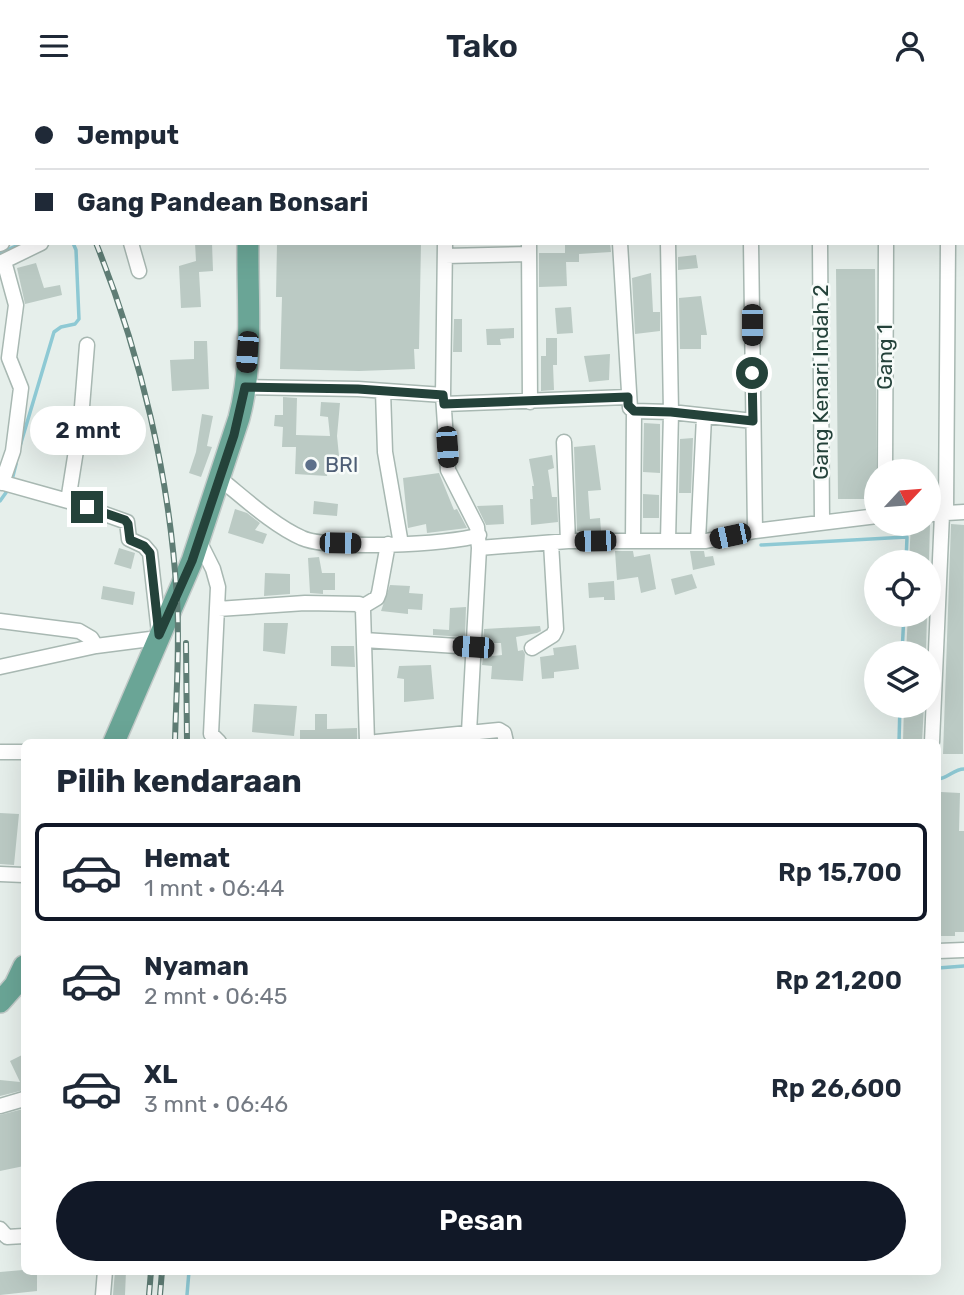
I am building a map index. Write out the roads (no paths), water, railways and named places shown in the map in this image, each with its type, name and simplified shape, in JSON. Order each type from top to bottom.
[{"type":"main road","points":[[115,739],[180,590],[234,435],[245,387],[248,245]]},
{"type":"main road","points":[[0,1002],[20,987]]},
{"type":"street","points":[[0,667],[96,646],[158,636],[150,553],[144,546],[130,540],[125,520],[7,484],[21,388],[9,358],[16,305],[2,262],[37,245]]},
{"type":"street","points":[[132,245],[139,271]]},
{"type":"street","points":[[620,245],[628,405],[634,411],[671,412],[753,421]]},
{"type":"street","points":[[668,245],[671,412],[668,541]]},
{"type":"street","points":[[751,245],[755,531]]},
{"type":"street","name":"Gang 1","points":[[885,459],[886,245]]},
{"type":"street","name":"Gang Kenari Indah 2","points":[[820,246],[822,521]]},
{"type":"street","points":[[941,459],[948,247]]},
{"type":"street","points":[[469,732],[479,541],[477,527],[449,475],[443,399],[445,249],[529,249],[530,402]]},
{"type":"street","points":[[68,501],[82,419],[87,345]]},
{"type":"street","points":[[245,387],[383,391],[443,399],[530,402],[628,397]]},
{"type":"street","points":[[362,607],[379,593],[395,544],[385,452],[383,391]]},
{"type":"street","points":[[633,541],[634,411]]},
{"type":"street","points":[[698,541],[704,417]]},
{"type":"street","points":[[564,442],[568,541]]},
{"type":"street","points":[[219,478],[293,534],[307,540],[395,544],[479,541],[698,541],[822,521],[864,517]]},
{"type":"street","points":[[942,514],[964,512]]},
{"type":"street","points":[[932,739],[938,536]]},
{"type":"street","points":[[199,541],[216,576],[218,609],[211,734],[216,739]]},
{"type":"street","points":[[532,648],[553,635],[556,629],[551,543]]},
{"type":"street","points":[[218,609],[305,603],[353,603],[362,607]]},
{"type":"street","points":[[362,607],[367,739]]},
{"type":"street","points":[[0,621],[79,632],[91,638],[96,646]]},
{"type":"street","points":[[364,640],[473,647]]},
{"type":"street","points":[[429,739],[499,730],[505,737]]},
{"type":"street","points":[[0,752],[21,752]]},
{"type":"street","points":[[0,874],[21,875]]},
{"type":"street","points":[[941,951],[964,950]]},
{"type":"street","points":[[0,1106],[21,1100]]},
{"type":"street","points":[[0,1229],[7,1237],[21,1236]]},
{"type":"street","points":[[103,1295],[105,1275]]},
{"type":"waterway","points":[[0,253],[18,245]]},
{"type":"waterway","points":[[20,446],[54,332],[61,327],[75,324],[79,319],[74,245]]},
{"type":"waterway","points":[[12,480],[16,464]]},
{"type":"waterway","points":[[0,501],[10,487]]},
{"type":"waterway","points":[[761,545],[907,537],[906,550]]},
{"type":"waterway","points":[[903,627],[903,641]]},
{"type":"waterway","points":[[899,739],[900,718]]},
{"type":"waterway","points":[[941,778],[964,769]]},
{"type":"waterway","points":[[941,968],[964,966]]},
{"type":"waterway","points":[[187,1295],[189,1275]]},
{"type":"railway","points":[[97,245],[140,373],[168,508],[178,617],[175,739]]},
{"type":"railway","points":[[186,643],[187,739]]},
{"type":"railway","points":[[149,1295],[151,1275]]},
{"type":"railway","points":[[160,1295],[162,1275]]},
{"type":"place","name":"BRI","points":[[311,465]]}]
